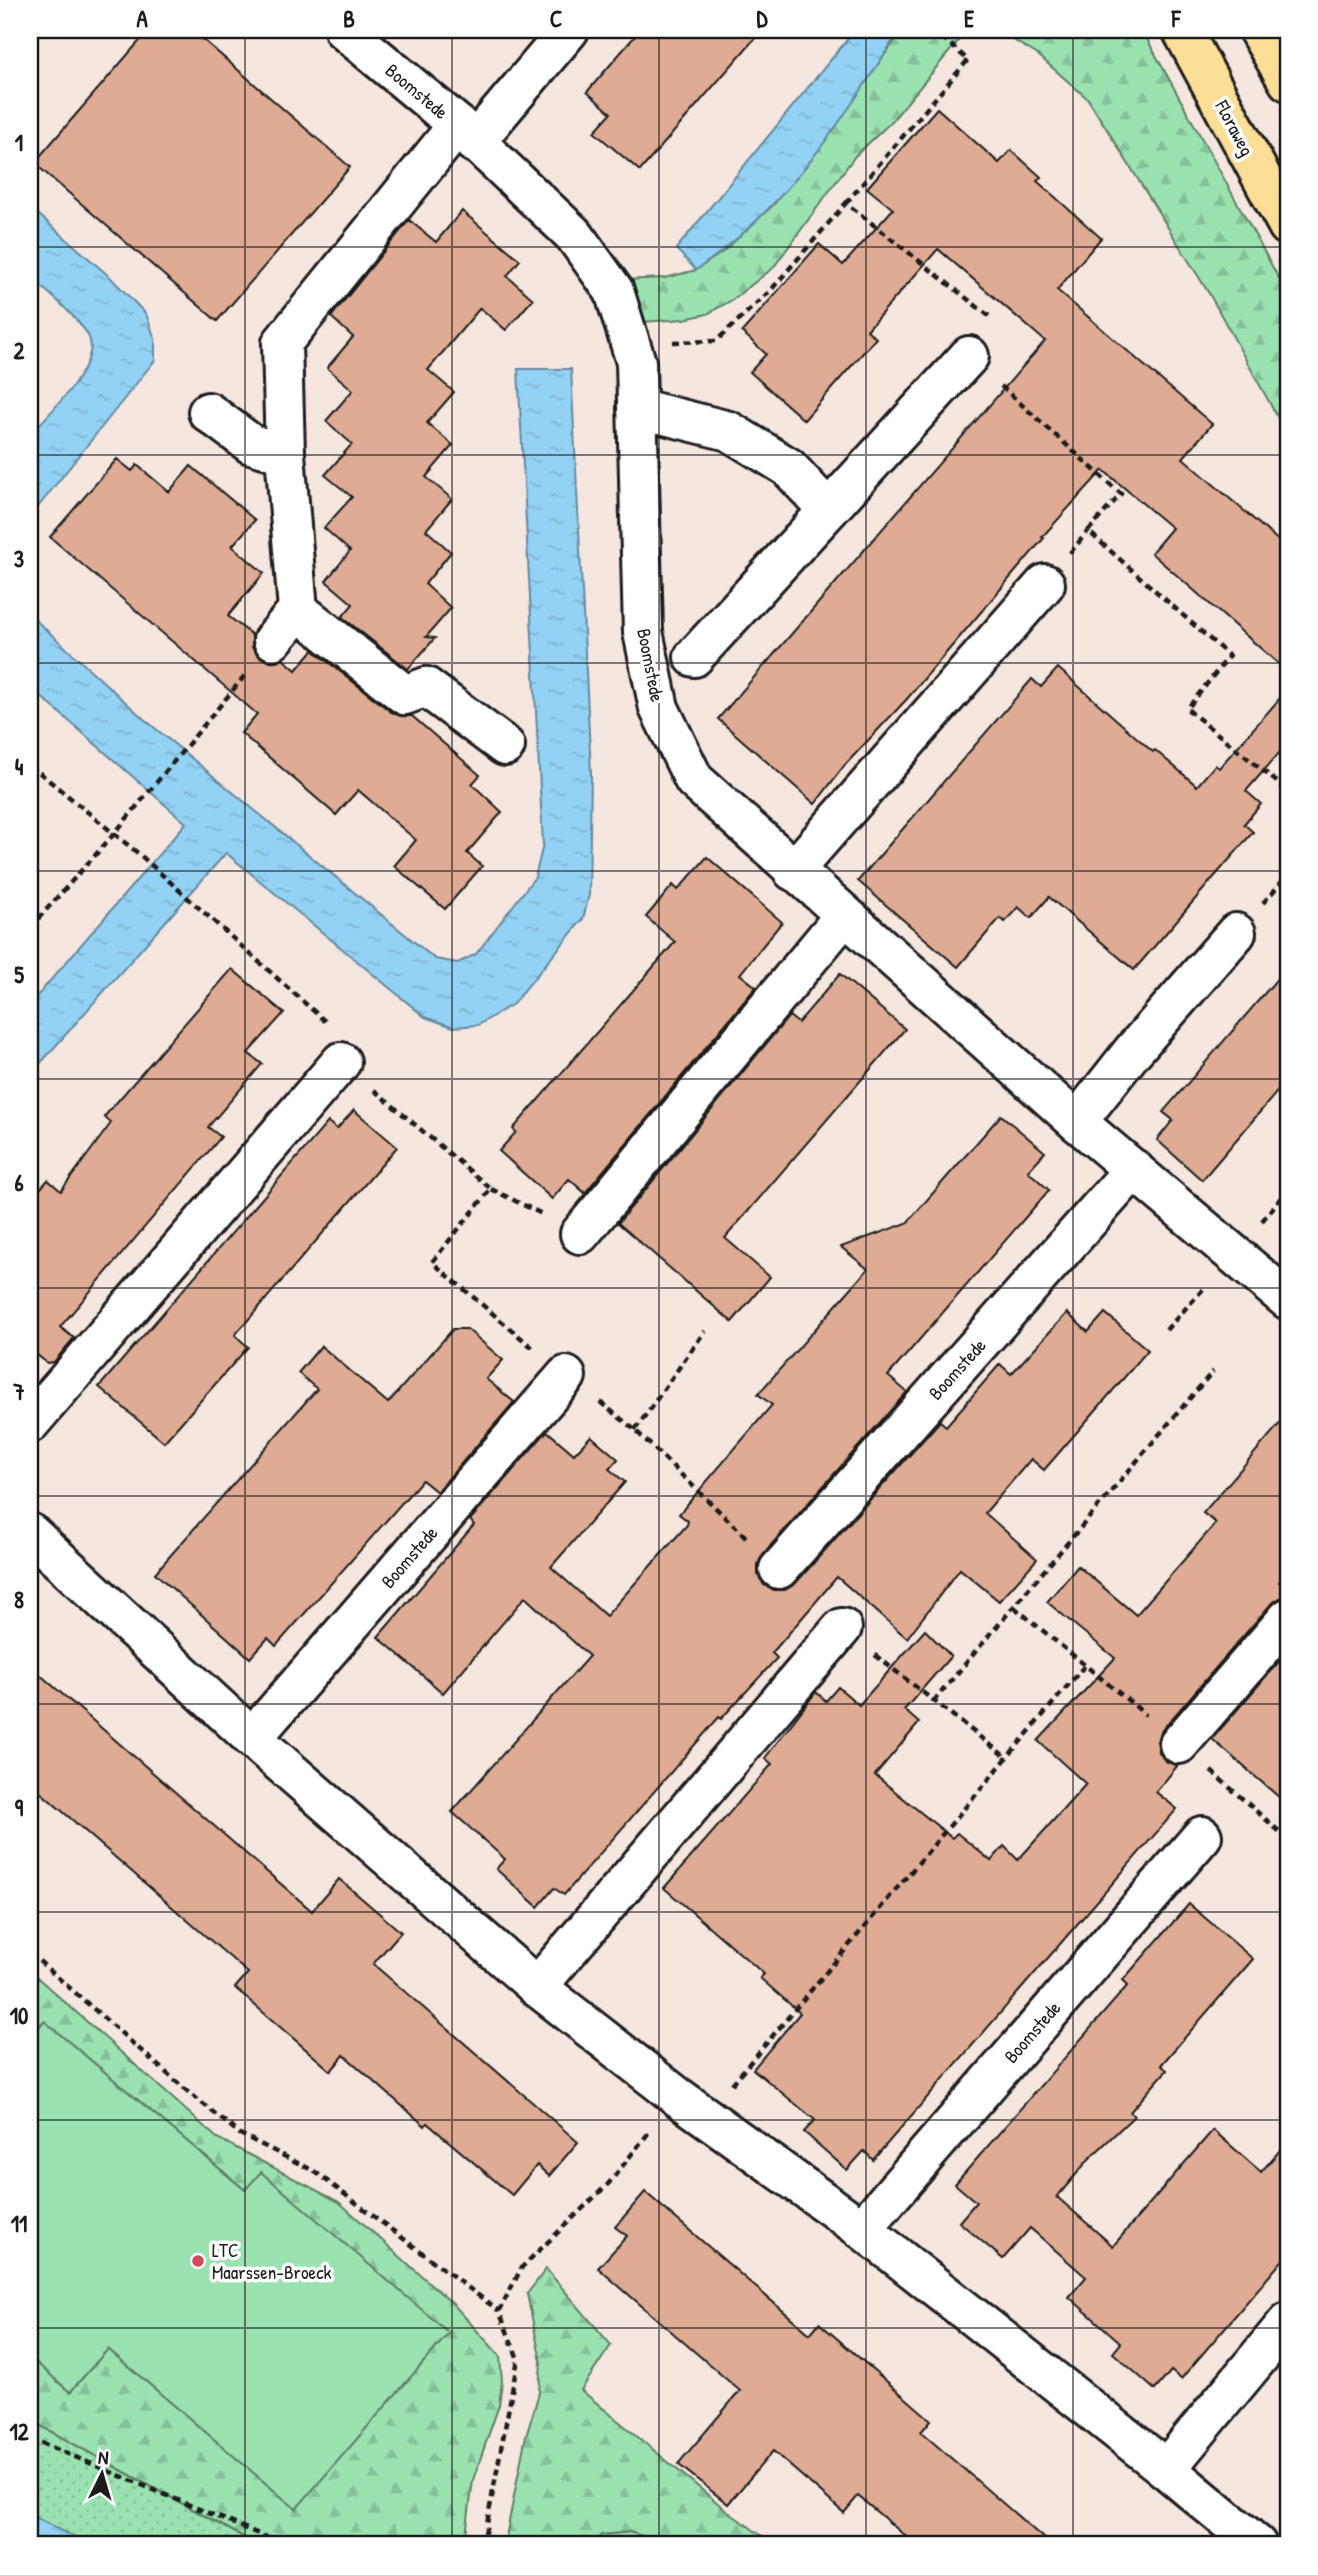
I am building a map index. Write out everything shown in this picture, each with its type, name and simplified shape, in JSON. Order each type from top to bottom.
[{"type":"main road","name":"Floraweg","points":[[1182,30],[1288,226]]},
{"type":"main road","points":[[1258,30],[1288,81]]},
{"type":"street","name":"Boomstede","points":[[344,30],[466,134],[574,235],[614,291],[636,362],[643,632],[659,708],[694,780],[1077,1122],[1288,1300]]},
{"type":"street","name":"Boomstede","points":[[298,610],[285,454],[282,343],[466,134],[569,30]]},
{"type":"street","points":[[694,657],[969,356]]},
{"type":"street","points":[[637,408],[729,431],[788,467],[828,510]]},
{"type":"street","points":[[208,412],[251,444],[285,454]]},
{"type":"street","points":[[793,871],[1045,584]]},
{"type":"street","points":[[274,640],[298,610],[405,695],[426,687],[505,746]]},
{"type":"street","points":[[580,1234],[845,916]]},
{"type":"street","points":[[1077,1122],[1132,1052],[1236,933]]},
{"type":"street","points":[[30,1423],[341,1062]]},
{"type":"street","name":"Boomstede","points":[[779,1569],[1134,1169]]},
{"type":"street","name":"Boomstede","points":[[252,1738],[566,1376]]},
{"type":"street","points":[[30,1532],[252,1738],[537,1987],[691,2106],[862,2229],[1166,2469],[1257,2545]]},
{"type":"street","points":[[1179,1744],[1288,1618]]},
{"type":"street","points":[[537,1987],[842,1629]]},
{"type":"street","name":"Boomstede","points":[[862,2229],[1202,1836]]},
{"type":"street","points":[[1166,2469],[1288,2322]]},
{"type":"path","points":[[631,343],[716,341],[771,290],[968,60],[934,30]]},
{"type":"path","points":[[846,203],[998,323],[969,356],[1121,494],[1087,531],[1229,656],[1187,709],[1288,791]]},
{"type":"path","points":[[30,928],[114,834],[274,640]]},
{"type":"path","points":[[30,765],[139,854],[200,910]]},
{"type":"path","points":[[491,1189],[580,1234]]},
{"type":"path","points":[[635,1430],[705,1331]]},
{"type":"path","points":[[933,1702],[1213,1371]]},
{"type":"path","points":[[499,2311],[522,2267],[691,2106],[1086,1664]]},
{"type":"path","points":[[30,1953],[240,2134],[314,2171],[499,2311],[518,2359],[485,2542],[470,2545]]},
{"type":"path","points":[[30,2438],[285,2545]]},
{"type":"green space","points":[[903,30],[1142,30],[1288,295],[1288,436],[1210,295],[1088,99],[1038,55],[1005,35],[984,31],[964,34],[891,122],[855,156],[773,268],[732,300],[707,314],[684,319],[642,322],[624,280],[665,278],[696,270],[724,251],[774,204]]},
{"type":"green space","points":[[30,1971],[217,2138],[339,2202],[453,2304],[500,2356],[502,2382],[499,2405],[473,2480],[466,2535],[469,2545],[258,2545],[30,2420],[30,2357],[70,2392],[108,2349],[296,2509],[261,2173],[245,2190],[44,2021],[30,2037]]},
{"type":"green space","name":"LTC Maarssen-Broeck","points":[[44,2021],[245,2190],[261,2172],[449,2333],[296,2509],[108,2349],[70,2392],[30,2357],[30,2037]]},
{"type":"green space","points":[[546,2269],[611,2345],[581,2390],[731,2514],[775,2545],[671,2545],[630,2532],[601,2535],[597,2545],[507,2545],[506,2537],[525,2440],[539,2393],[541,2361],[527,2294]]},
{"type":"green space","points":[[30,2420],[258,2545],[90,2545],[30,2515]]},
{"type":"green space","points":[[630,2532],[671,2545],[597,2545],[601,2535]]},
{"type":"water","points":[[855,30],[903,30],[894,39],[830,135],[782,195],[727,247],[696,270],[676,249]]},
{"type":"water","points":[[30,207],[110,277],[146,314],[155,339],[155,360],[30,517],[30,435],[81,374],[91,347],[88,335],[76,320],[30,277]]},
{"type":"water","points":[[518,369],[571,369],[591,773],[589,895],[583,919],[513,1004],[478,1025],[453,1027],[425,1017],[226,853],[30,1075],[30,1004],[186,823],[30,687],[30,615],[144,719],[435,959],[458,963],[476,954],[535,877],[543,845]]},
{"type":"water","points":[[30,2515],[90,2545],[30,2545]]},
{"type":"building","points":[[149,30],[192,30],[350,167],[217,321],[34,163]]},
{"type":"building","points":[[640,30],[762,30],[640,171],[594,132],[611,113],[587,92]]},
{"type":"building","points":[[937,108],[999,163],[1011,150],[1041,177],[1037,181],[1101,238],[1057,290],[1212,424],[1183,458],[1288,549],[1288,672],[1151,553],[1172,528],[1103,470],[1042,537],[1044,538],[906,700],[844,766],[815,804],[718,719],[1045,341],[938,249],[867,330],[876,338],[804,420],[750,372],[766,354],[742,332],[819,244],[843,265],[893,209],[867,188]]},
{"type":"building","points":[[462,211],[520,260],[507,276],[533,299],[506,330],[480,308],[428,370],[454,392],[427,423],[453,445],[426,477],[452,499],[426,530],[451,552],[425,584],[451,608],[426,637],[435,638],[408,669],[342,617],[353,604],[326,581],[350,551],[324,528],[352,497],[325,475],[352,444],[326,421],[353,390],[327,368],[353,337],[331,317],[409,220],[436,242]]},
{"type":"building","points":[[117,459],[132,471],[137,465],[169,492],[191,466],[255,520],[232,546],[264,573],[228,616],[252,635],[252,647],[259,656],[270,662],[283,659],[296,670],[313,650],[391,712],[412,716],[480,775],[472,784],[502,812],[467,853],[482,866],[445,909],[394,866],[416,840],[358,790],[336,815],[241,733],[257,714],[50,537]]},
{"type":"building","points":[[1058,668],[1153,752],[1155,750],[1197,786],[1215,765],[1219,768],[1288,689],[1288,743],[1246,791],[1261,804],[1244,824],[1253,832],[1134,970],[1049,897],[1031,918],[1018,907],[1005,922],[1000,918],[958,967],[858,881],[1032,679],[1041,687]]},
{"type":"building","points":[[707,857],[782,922],[740,974],[756,987],[585,1193],[569,1179],[552,1199],[499,1151],[516,1132],[513,1129],[675,942],[646,917],[673,885],[678,890]]},
{"type":"building","points":[[1288,966],[1288,1079],[1202,1180],[1157,1140],[1173,1120],[1163,1112]]},
{"type":"building","points":[[232,969],[284,1013],[248,1053],[262,1064],[208,1127],[221,1137],[60,1327],[74,1338],[54,1362],[47,1363],[37,1355],[30,1363],[30,1200],[48,1180],[61,1191],[111,1123],[104,1117]]},
{"type":"building","points":[[840,974],[905,1029],[725,1238],[770,1277],[732,1322],[618,1223],[789,1016],[798,1023]]},
{"type":"building","points":[[354,1110],[397,1147],[235,1335],[248,1347],[164,1442],[99,1387],[328,1122],[337,1129]]},
{"type":"building","points":[[1001,1115],[1045,1152],[1028,1171],[1049,1190],[888,1376],[907,1392],[763,1554],[758,1564],[758,1575],[764,1585],[774,1590],[785,1590],[795,1584],[940,1421],[946,1426],[1000,1364],[1011,1374],[1067,1313],[1088,1332],[1105,1313],[1148,1350],[1044,1470],[1031,1459],[985,1513],[1037,1559],[999,1601],[960,1569],[907,1638],[837,1577],[772,1653],[777,1658],[721,1719],[719,1717],[564,1895],[554,1888],[538,1907],[496,1869],[505,1859],[452,1812],[589,1656],[525,1597],[443,1693],[378,1637],[474,1525],[470,1520],[547,1431],[574,1454],[591,1436],[618,1459],[609,1469],[625,1482],[551,1567],[606,1616],[687,1525],[688,1521],[679,1514],[772,1405],[758,1394],[868,1269],[841,1247],[907,1223]]},
{"type":"building","points":[[453,1329],[467,1329],[503,1360],[486,1379],[514,1402],[437,1492],[422,1480],[276,1646],[268,1638],[250,1658],[155,1573],[317,1389],[298,1373],[321,1346],[388,1403]]},
{"type":"building","points":[[1288,1414],[1288,1571],[1279,1582],[1288,1591],[1288,1597],[1280,1598],[1271,1604],[1162,1730],[1157,1741],[1159,1752],[1165,1761],[1178,1765],[1156,1792],[1177,1809],[873,2160],[864,2151],[847,2170],[804,2132],[815,2120],[753,2069],[800,2013],[760,1978],[764,1974],[664,1888],[772,1764],[765,1758],[816,1692],[826,1701],[838,1687],[859,1705],[925,1630],[951,1656],[904,1710],[919,1723],[875,1775],[952,1838],[957,1833],[991,1861],[1004,1846],[1018,1860],[1086,1784],[1038,1741],[1115,1658],[1047,1602],[1078,1566],[1136,1615],[1216,1523],[1203,1513]]},
{"type":"building","points":[[1288,1651],[1288,1805],[1212,1739]]},
{"type":"building","points":[[30,1666],[312,1911],[339,1879],[401,1932],[373,1964],[578,2142],[549,2176],[537,2165],[512,2195],[427,2123],[425,2126],[344,2055],[331,2071],[235,1988],[248,1973],[30,1783]]},
{"type":"building","points":[[1189,1904],[1253,1959],[1161,2065],[1167,2070],[1130,2112],[1134,2116],[1089,2159],[1057,2197],[1113,2246],[1213,2130],[1261,2172],[1288,2141],[1288,2254],[1181,2379],[1171,2371],[1155,2390],[1113,2353],[1121,2343],[1069,2297],[1086,2277],[1030,2228],[1003,2259],[959,2222],[976,2202],[955,2184],[1128,1985],[1123,1980]]},
{"type":"building","points":[[645,2192],[810,2334],[819,2323],[884,2379],[931,2420],[921,2432],[1051,2545],[916,2545],[858,2496],[844,2513],[773,2451],[728,2504],[678,2464],[740,2391],[598,2268],[627,2236],[615,2227]]},
{"type":"place","name":"LTC Maarssen-Broeck","points":[[198,2261]]}]
